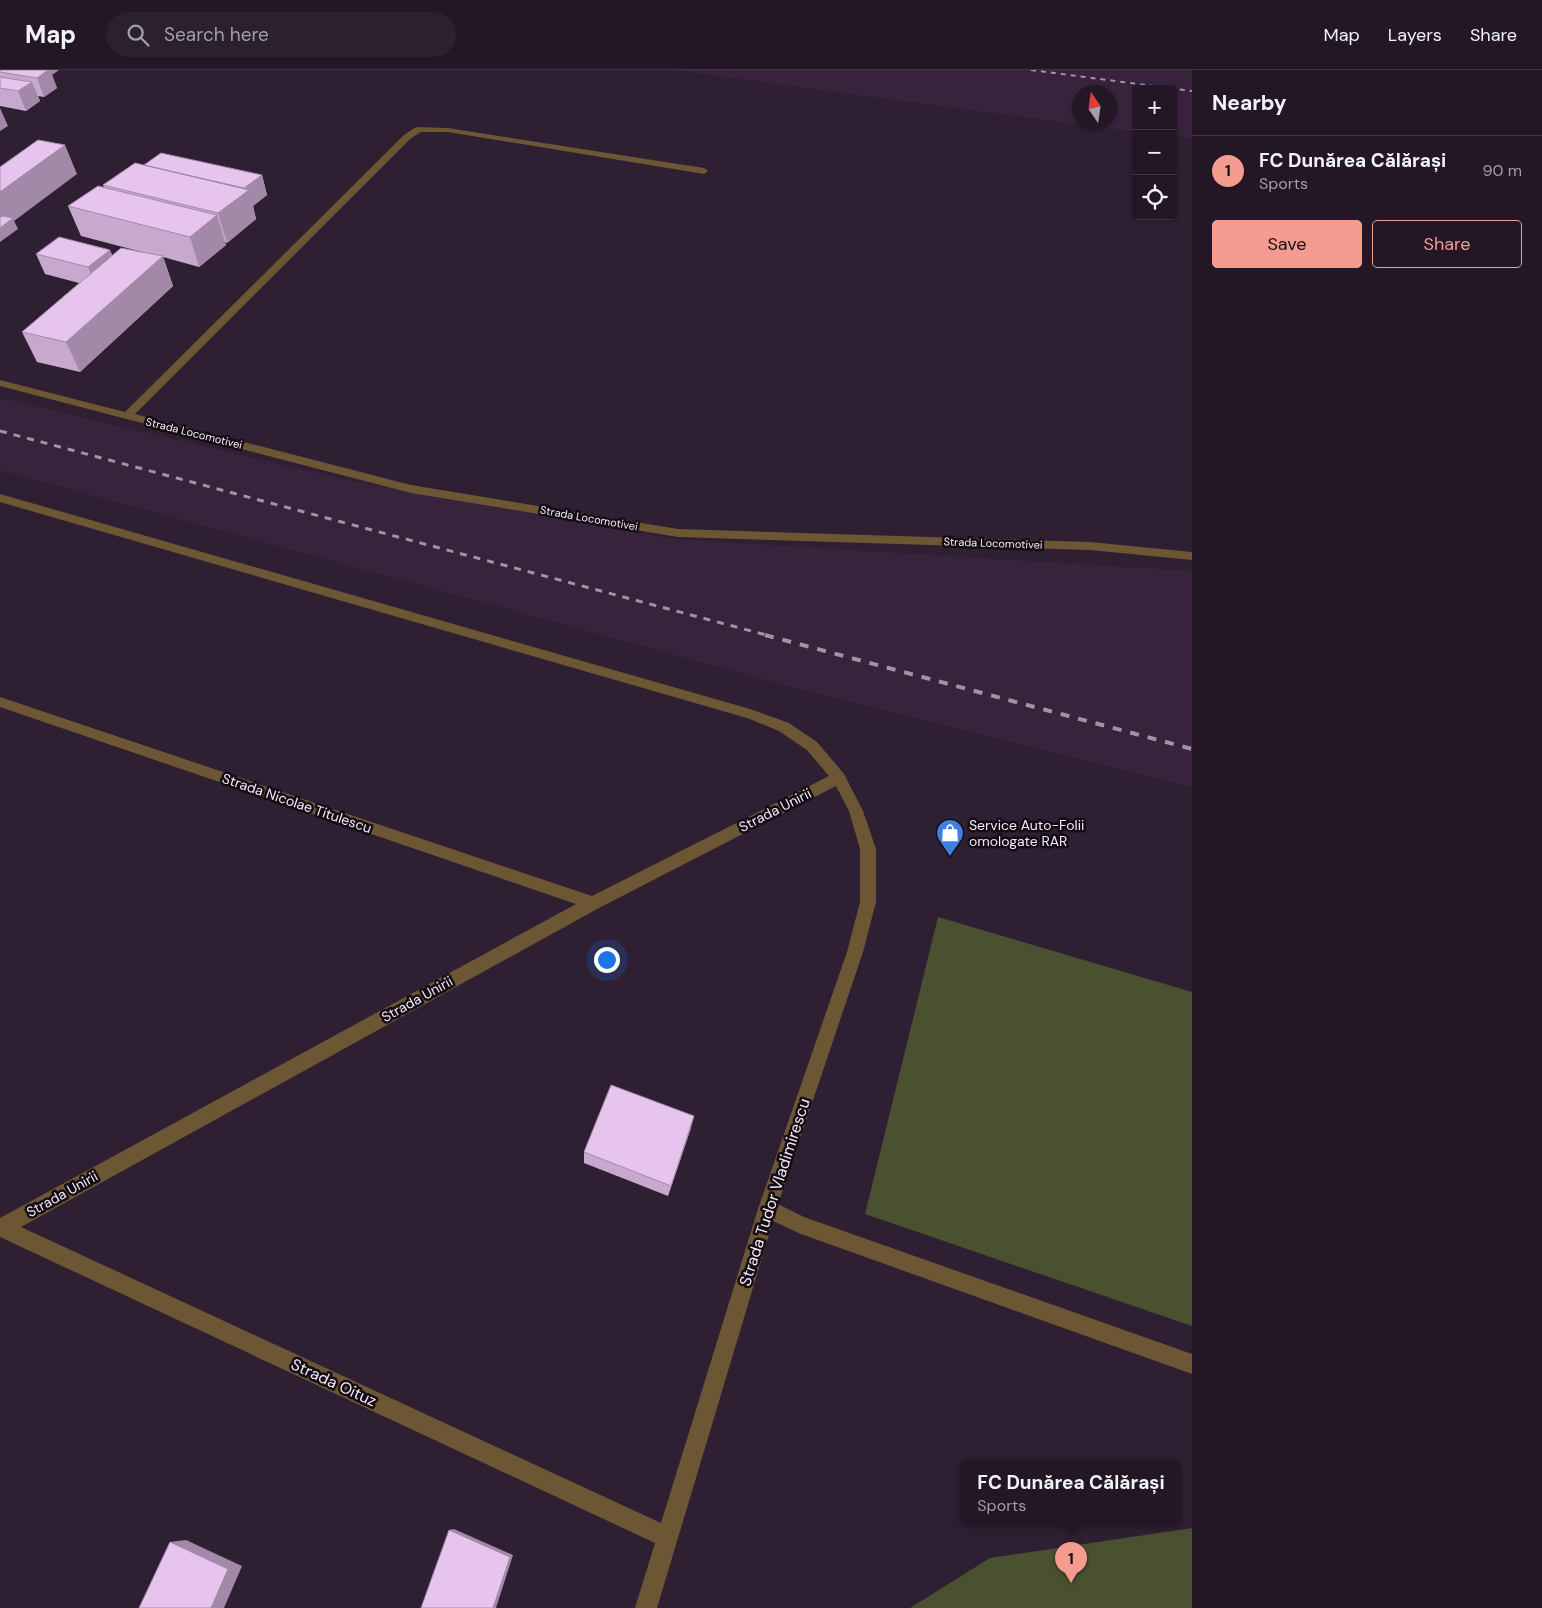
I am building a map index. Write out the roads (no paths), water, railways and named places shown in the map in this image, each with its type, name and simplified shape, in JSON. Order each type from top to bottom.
[{"type":"street","points":[[127,416],[407,137],[420,129],[448,130],[704,170]]},
{"type":"street","name":"Strada Locomotivei","points":[[0,383],[411,489],[678,533],[1090,546],[1192,556]]},
{"type":"street","points":[[0,498],[750,714],[784,727],[812,746],[839,778]]},
{"type":"street","name":"Strada Nicolae Titulescu","points":[[0,702],[593,903]]},
{"type":"street","name":"Strada Unirii","points":[[1,1227],[593,903],[839,778]]},
{"type":"street","name":"Strada Tudor Vladimirescu","points":[[646,1608],[767,1209],[855,952],[868,902],[868,849],[856,811],[839,778]]},
{"type":"street","points":[[767,1209],[801,1225],[1192,1364]]},
{"type":"street","name":"Strada Oituz","points":[[1,1227],[668,1538]]},
{"type":"railway","points":[[1031,70],[1192,91]]},
{"type":"railway","points":[[0,431],[770,636]]},
{"type":"railway","points":[[765,635],[1192,749]]},
{"type":"place","name":"Service Auto-Folii omologate RAR","points":[[950,857]]},
{"type":"place","name":"FC Dunărea Călărași","points":[[1071,1583]]}]
